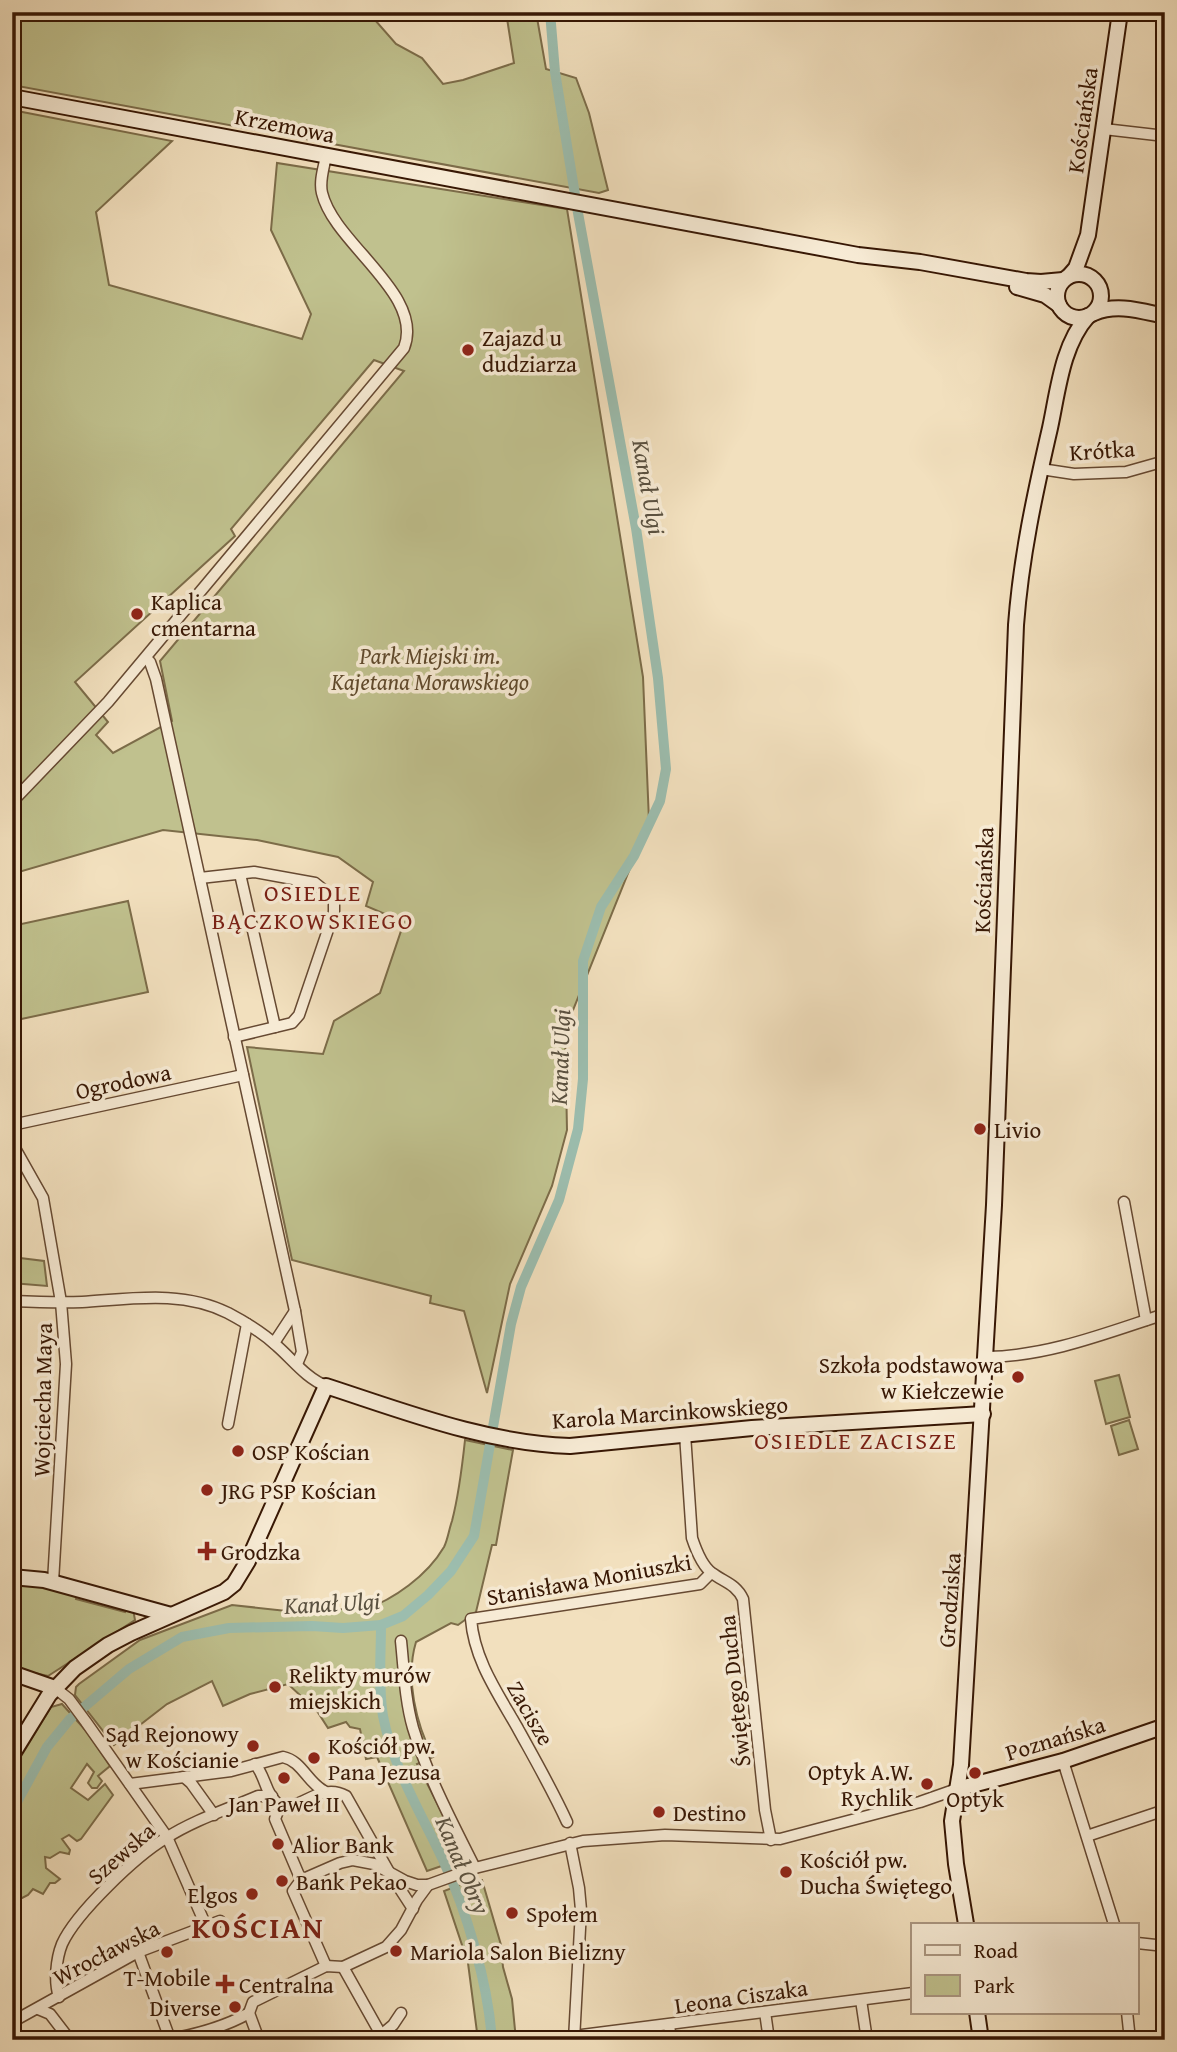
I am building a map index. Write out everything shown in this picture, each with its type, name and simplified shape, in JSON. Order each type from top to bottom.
[{"type":"main road","name":"Kościańska","points":[[1066,278],[1076,268],[1088,235],[1120,12]]},
{"type":"main road","name":"Krzemowa","points":[[12,97],[858,255]]},
{"type":"main road","name":"Kościańska","points":[[1088,235],[1091,268],[1097,283]]},
{"type":"main road","points":[[858,255],[920,262],[1026,281],[1086,274],[1117,298],[1165,306]]},
{"type":"main road","points":[[858,255],[919,271],[1029,290],[1052,299],[1075,317],[1115,307],[1165,316]]},
{"type":"main road","points":[[1061,308],[1058,292],[1066,278]]},
{"type":"main road","points":[[1091,315],[1100,304],[1097,283]]},
{"type":"main road","name":"Kościańska","points":[[983,1414],[1016,625],[1022,561],[1067,352],[1067,320],[1061,308]]},
{"type":"main road","name":"Kościańska","points":[[1067,352],[1081,324],[1091,315]]},
{"type":"main road","points":[[12,1755],[38,1710],[75,1668],[107,1645],[224,1592],[241,1574],[326,1385]]},
{"type":"main road","name":"Karola Marcinkowskiego","points":[[326,1385],[473,1433],[509,1440],[570,1446],[912,1416],[983,1414]]},
{"type":"main road","name":"Grodziska","points":[[966,1923],[952,1821],[961,1765],[983,1414]]},
{"type":"main road","points":[[12,1577],[53,1582],[172,1615]]},
{"type":"main road","points":[[131,1633],[141,1614],[139,1607]]},
{"type":"main road","points":[[12,1673],[55,1688]]},
{"type":"main road","name":"Poznańska","points":[[957,1789],[1063,1761],[1165,1726]]},
{"type":"main road","points":[[977,2014],[981,2040]]},
{"type":"street","points":[[1104,128],[1165,136]]},
{"type":"street","points":[[12,802],[108,702],[392,365],[406,344],[408,321],[403,306],[326,204],[321,188],[326,156]]},
{"type":"street","name":"Krótka","points":[[1041,469],[1074,474],[1126,472],[1165,461]]},
{"type":"street","points":[[146,657],[156,678],[295,1311],[302,1352],[297,1364]]},
{"type":"street","points":[[200,878],[254,872],[315,883],[325,889],[334,902],[334,912],[299,1015],[292,1023],[234,1037]]},
{"type":"street","points":[[240,874],[275,1027]]},
{"type":"street","name":"Ogrodowa","points":[[12,1125],[243,1075]]},
{"type":"street","name":"Wojciecha Maya","points":[[12,1143],[43,1198],[61,1302],[66,1364],[53,1582]]},
{"type":"street","points":[[1124,1202],[1146,1320]]},
{"type":"street","points":[[12,1301],[183,1298],[206,1304],[247,1324],[274,1343],[311,1378],[326,1385]]},
{"type":"street","points":[[274,1343],[295,1311]]},
{"type":"street","points":[[987,1357],[1023,1355],[1055,1349],[1165,1314]]},
{"type":"street","points":[[228,1424],[247,1324]]},
{"type":"street","name":"Świętego Ducha","points":[[685,1434],[692,1538],[697,1552],[711,1573],[734,1586],[743,1599],[765,1810],[771,1840]]},
{"type":"street","name":"Stanisława Moniuszki","points":[[471,1619],[700,1584],[711,1573]]},
{"type":"street","name":"Zacisze","points":[[471,1619],[472,1637],[483,1667],[551,1787],[567,1822]]},
{"type":"street","points":[[401,1641],[406,1694],[413,1726],[471,1869]]},
{"type":"street","points":[[55,1688],[71,1701],[167,1837],[206,1926]]},
{"type":"street","points":[[131,1784],[231,1771],[283,1757],[290,1758],[313,1784],[324,1791]]},
{"type":"street","points":[[1063,1761],[1114,1923]]},
{"type":"street","points":[[255,1765],[280,1805],[292,1806],[324,1791],[337,1791],[346,1796],[388,1872],[413,1909]]},
{"type":"street","points":[[184,1777],[214,1815]]},
{"type":"street","points":[[326,1966],[293,1891],[301,1880],[340,1863],[353,1860],[374,1864],[405,1881],[417,1885],[431,1884],[471,1869],[570,1843],[647,1835],[771,1840],[920,1802],[957,1789]]},
{"type":"street","name":"Szewska","points":[[59,1997],[58,1957],[69,1933],[127,1868],[167,1837],[258,1796],[272,1796]]},
{"type":"street","points":[[280,1805],[275,1819],[301,1880]]},
{"type":"street","points":[[1087,1836],[1165,1810]]},
{"type":"street","points":[[570,1843],[579,1888],[580,1910],[574,2038]]},
{"type":"street","points":[[259,2040],[249,2013],[253,2002],[326,1966],[343,1967],[386,1947],[401,1930],[431,1884]]},
{"type":"street","name":"Wrocławska","points":[[12,2022],[138,1952],[220,1922]]},
{"type":"street","points":[[1138,1943],[1165,1946]]},
{"type":"street","points":[[138,1952],[168,2039],[195,2035],[249,2013]]},
{"type":"street","points":[[343,1967],[383,2037],[401,2013]]},
{"type":"street","name":"Leona Ciszaka","points":[[574,2038],[911,1993]]},
{"type":"street","points":[[862,2000],[867,2040]]},
{"type":"street","points":[[38,2009],[50,2014],[70,2040]]},
{"type":"street","points":[[765,2012],[769,2040]]},
{"type":"street","points":[[1127,2014],[1130,2040]]},
{"type":"street","points":[[669,2025],[671,2040]]},
{"type":"green space","points":[[19,12],[368,12],[396,44],[422,58],[443,84],[514,63],[506,12],[536,12],[546,69],[576,78],[589,113],[608,190],[599,193],[12,85],[12,26]]},
{"type":"green space","name":"Park Miejski im. Kajetana Morawskiego","points":[[12,110],[172,141],[96,212],[109,285],[302,339],[311,314],[271,230],[277,163],[567,209],[643,677],[649,821],[565,1030],[567,1130],[552,1186],[510,1284],[487,1393],[464,1311],[430,1303],[431,1296],[292,1260],[247,1047],[323,1054],[334,1021],[380,993],[404,922],[366,906],[373,882],[338,857],[257,840],[163,830],[12,874]],"holes":[[[374,360],[404,371],[160,661],[172,721],[113,753],[96,735],[108,722],[75,682],[235,536],[231,529]]]},
{"type":"green space","points":[[128,901],[148,992],[12,1021],[12,926]]},
{"type":"green space","points":[[12,1257],[44,1261],[47,1286],[12,1283]]},
{"type":"green space","points":[[1119,1375],[1130,1417],[1106,1424],[1095,1381]]},
{"type":"green space","points":[[1129,1420],[1138,1449],[1119,1455],[1111,1426]]},
{"type":"green space","points":[[465,1440],[513,1450],[496,1545],[492,1545],[476,1612],[458,1625],[451,1623],[416,1642],[412,1671],[417,1716],[433,1757],[417,1764],[465,1857],[462,1859],[427,1871],[377,1757],[366,1759],[360,1729],[350,1727],[346,1722],[328,1728],[317,1711],[288,1684],[250,1694],[223,1706],[212,1681],[167,1704],[114,1745],[75,1695],[79,1684],[140,1640],[232,1605],[305,1613],[360,1607],[364,1610],[398,1593],[429,1568],[445,1544],[457,1501]]},
{"type":"green space","points":[[12,1584],[48,1586],[77,1593],[76,1599],[125,1612],[127,1605],[133,1609],[135,1620],[48,1676],[12,1668]]},
{"type":"green space","points":[[62,1704],[88,1733],[110,1766],[98,1776],[102,1781],[97,1788],[92,1788],[88,1783],[94,1772],[87,1764],[71,1788],[88,1800],[105,1784],[113,1795],[81,1839],[77,1841],[69,1835],[62,1839],[70,1850],[69,1854],[60,1852],[50,1858],[45,1857],[46,1868],[60,1879],[50,1883],[43,1894],[33,1889],[20,1899],[12,1915],[12,1771],[51,1707]]},
{"type":"green space","points":[[482,1880],[501,1945],[503,1967],[512,1999],[516,2040],[478,2040],[468,1963],[444,1891],[470,1881]]},
{"type":"waterway","name":"Kanał Ulgi","points":[[12,1811],[47,1747],[70,1719],[129,1669],[182,1637],[229,1628],[343,1628],[381,1625],[403,1616],[428,1595],[451,1571],[474,1536],[511,1324],[521,1287],[559,1200],[578,1129],[583,1079],[583,961],[601,907],[634,856],[660,801],[666,769],[658,678],[636,528],[578,213],[555,72],[550,12]]},
{"type":"waterway","name":"Kanał Obry","points":[[381,1625],[383,1716],[393,1754],[460,1902],[481,1972],[492,2040]]},
{"type":"place","name":"Zajazd u dudziarza","points":[[468,350]]},
{"type":"place","name":"Kaplica cmentarna","points":[[137,614]]},
{"type":"place","name":"Livio","points":[[980,1129]]},
{"type":"place","name":"Szkoła podstawowa w Kiełczewie","points":[[1018,1377]]},
{"type":"place","name":"OSP Kościan","points":[[238,1451]]},
{"type":"place","name":"JRG PSP Kościan","points":[[207,1490]]},
{"type":"place","name":"Grodzka","points":[[207,1551]]},
{"type":"place","name":"Relikty murów miejskich","points":[[275,1687]]},
{"type":"place","name":"Sąd Rejonowy w Kościanie","points":[[253,1746]]},
{"type":"place","name":"Kościół pw. Pana Jezusa","points":[[314,1758]]},
{"type":"place","name":"Optyk","points":[[975,1773]]},
{"type":"place","name":"Jan Paweł II","points":[[284,1778]]},
{"type":"place","name":"Optyk A.W. Rychlik","points":[[927,1784]]},
{"type":"place","name":"Destino","points":[[659,1812]]},
{"type":"place","name":"Alior Bank","points":[[278,1844]]},
{"type":"place","name":"Kościół pw. Ducha Świętego","points":[[786,1872]]},
{"type":"place","name":"Bank Pekao","points":[[282,1881]]},
{"type":"place","name":"Elgos","points":[[252,1894]]},
{"type":"place","name":"Społem","points":[[512,1913]]},
{"type":"place","name":"Mariola Salon Bielizny","points":[[396,1951]]},
{"type":"place","name":"T-Mobile","points":[[167,1952]]},
{"type":"place","name":"Centralna","points":[[225,1984]]},
{"type":"place","name":"Diverse","points":[[235,2007]]},
{"type":"district","name":"OSIEDLE BĄCZKOWSKIEGO","points":[[313,906]]},
{"type":"district","name":"OSIEDLE ZACISZE","points":[[856,1440]]},
{"type":"district","name":"KOŚCIAN","points":[[258,1927]]}]
